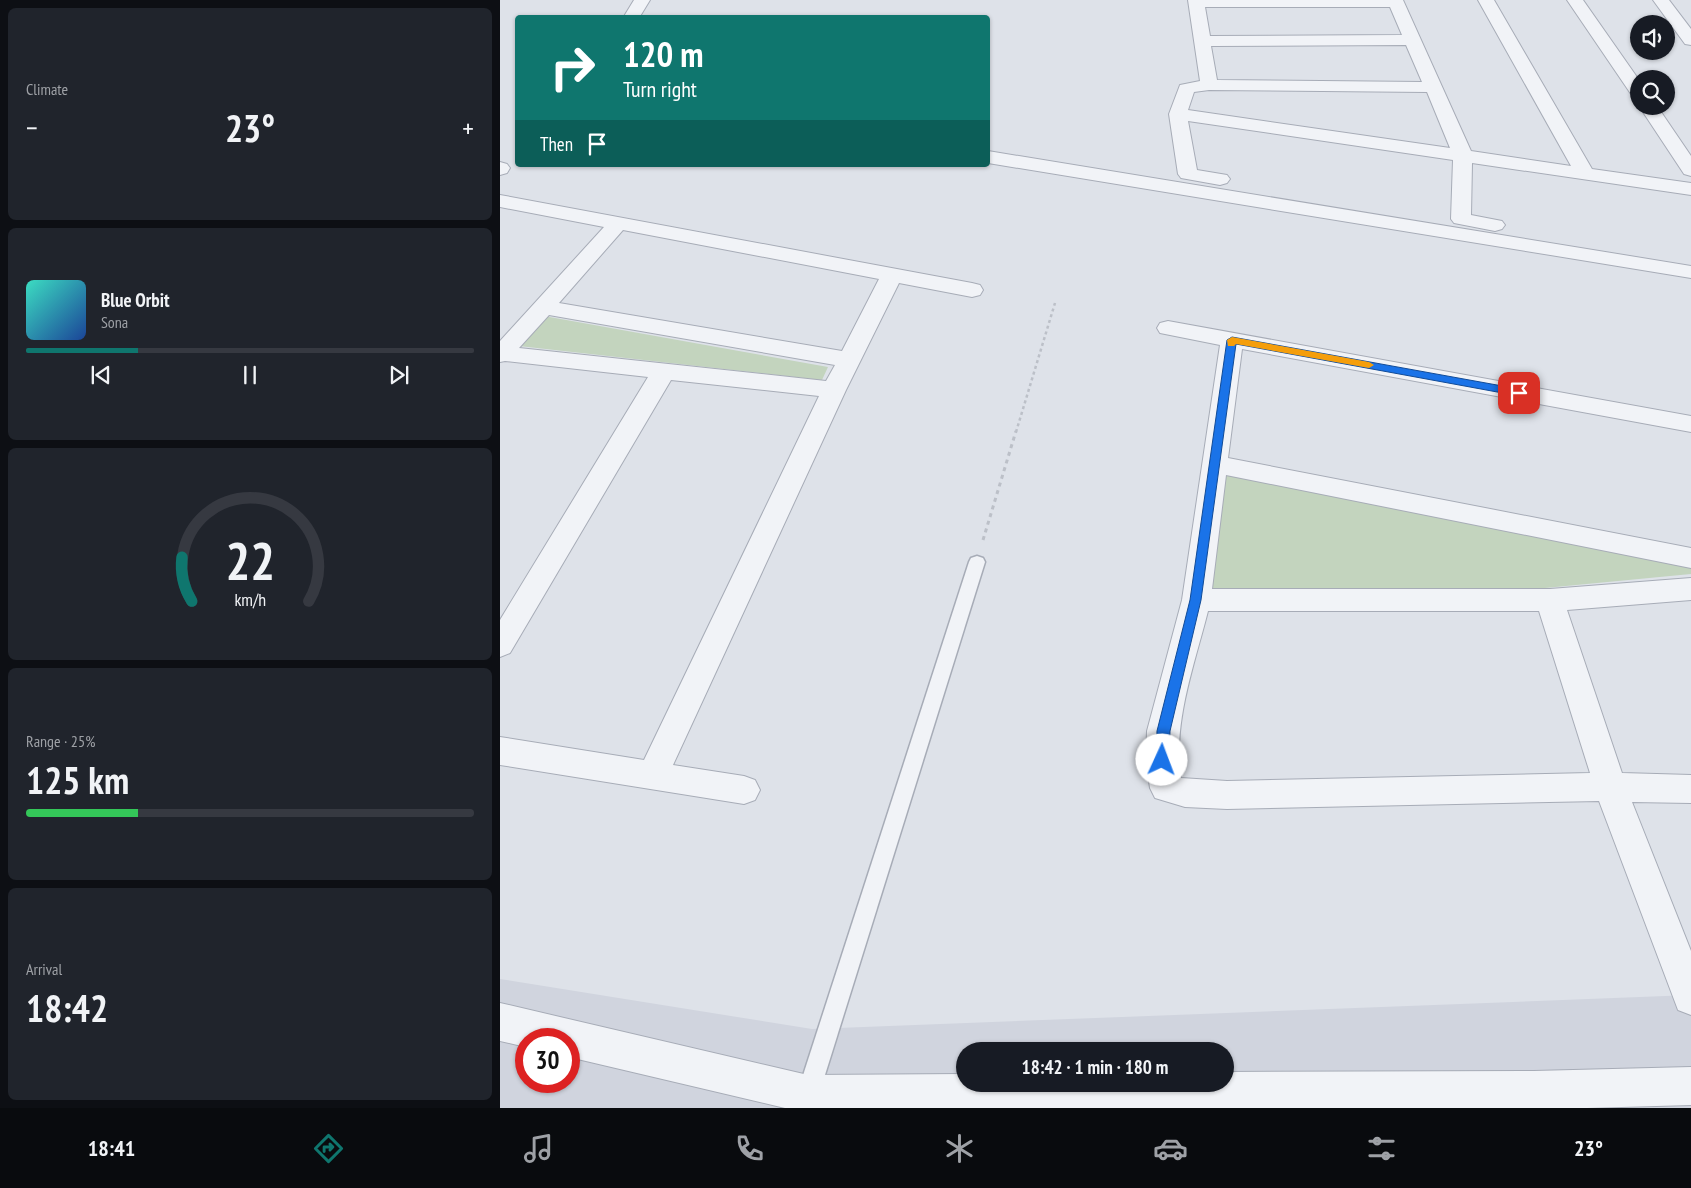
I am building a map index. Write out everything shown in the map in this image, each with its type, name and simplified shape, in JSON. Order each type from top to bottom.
[{"type":"street","points":[[633,15],[642,0]]},
{"type":"street","points":[[1486,0],[1584,172]]},
{"type":"street","points":[[1575,0],[1630,80]]},
{"type":"street","points":[[1661,0],[1691,40]]},
{"type":"street","points":[[1209,85],[1196,1],[1396,1],[1463,155],[1461,219]]},
{"type":"street","points":[[1202,41],[1414,40]]},
{"type":"street","points":[[1433,87],[1209,85],[1192,87],[1186,90],[1178,114],[1188,174],[1691,259]]},
{"type":"street","points":[[1178,114],[1691,189]]},
{"type":"street","points":[[1654,115],[1691,170]]},
{"type":"street","points":[[990,157],[1691,272]]},
{"type":"street","points":[[500,201],[972,290]]},
{"type":"street","points":[[501,354],[618,224]]},
{"type":"street","points":[[652,776],[834,390],[891,276]]},
{"type":"street","points":[[543,307],[849,360]]},
{"type":"street","points":[[1168,328],[1691,424]]},
{"type":"street","points":[[1232,340],[1196,600],[1163,731],[1162,760],[1166,788],[1185,793],[1227,795],[1610,787],[1691,788]]},
{"type":"street","points":[[501,354],[834,390]]},
{"type":"street","points":[[500,645],[664,371]]},
{"type":"street","points":[[1216,464],[1691,558]]},
{"type":"street","points":[[1196,600],[1550,600],[1691,589]]},
{"type":"street","points":[[1550,600],[1610,787],[1691,997]]},
{"type":"street","points":[[500,751],[744,790]]},
{"type":"street","points":[[500,1022],[805,1101],[1536,1099],[1691,1086]]},
{"type":"lane","points":[[805,1101],[977,562]]},
{"type":"path","points":[[977,562],[1055,303]]},
{"type":"shaded area","points":[[500,979],[812,1029],[1691,995],[1691,1108],[500,1108]]},
{"type":"green space","points":[[544,316],[828,367],[822,380],[519,346]]},
{"type":"green space","points":[[1226,475],[1691,567],[1691,574],[1545,588],[1209,593]]},
{"type":"slow traffic","points":[[1231,344],[1232,340],[1369,365]]},
{"type":"route","points":[[1162,760],[1163,731],[1196,600],[1232,340],[1519,393]]}]
